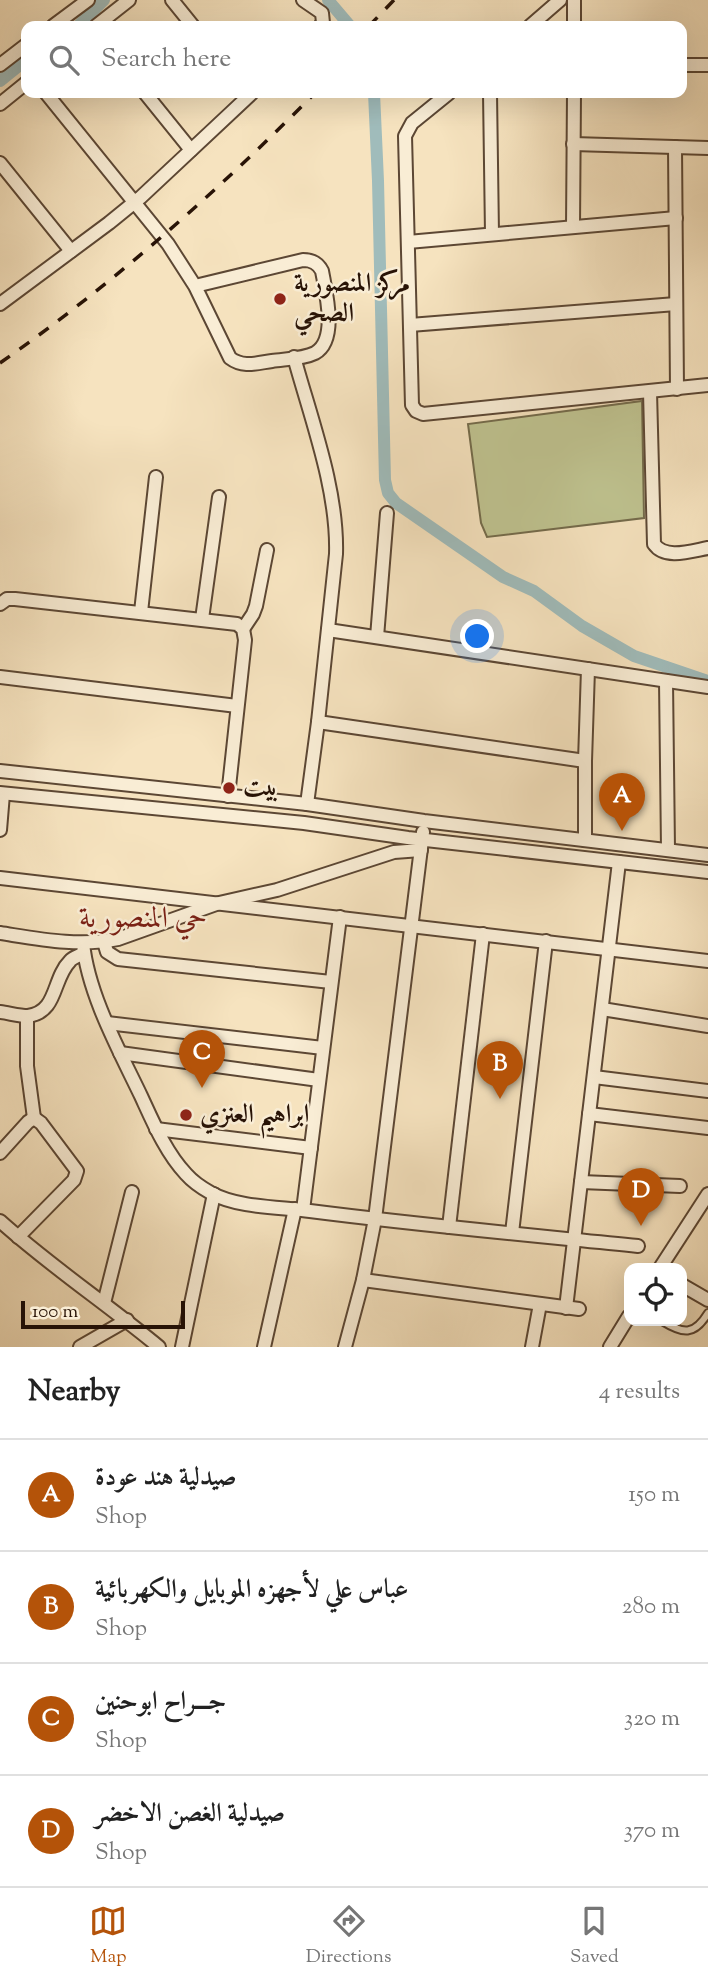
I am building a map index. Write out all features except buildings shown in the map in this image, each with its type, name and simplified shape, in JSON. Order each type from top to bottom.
[{"type":"street","points":[[60,21],[88,0]]},
{"type":"street","points":[[102,21],[129,0]]},
{"type":"street","points":[[173,0],[189,21]]},
{"type":"street","points":[[303,0],[322,13],[323,21]]},
{"type":"street","points":[[536,21],[560,0]]},
{"type":"street","points":[[574,0],[574,21]]},
{"type":"street","points":[[0,65],[21,49]]},
{"type":"street","points":[[687,65],[708,65]]},
{"type":"street","points":[[0,104],[21,87]]},
{"type":"street","points":[[50,98],[168,244],[195,286],[234,361],[249,364],[294,357],[314,353],[324,345],[328,334],[322,271],[314,262],[303,260],[195,286]]},
{"type":"street","points":[[149,98],[191,150]]},
{"type":"street","points":[[0,303],[133,203],[244,98]]},
{"type":"street","points":[[443,98],[412,123],[405,136],[412,405],[416,411],[424,415],[708,385]]},
{"type":"street","points":[[490,98],[492,234]]},
{"type":"street","points":[[573,98],[573,227]]},
{"type":"street","points":[[573,144],[708,148]]},
{"type":"street","points":[[675,147],[677,389]]},
{"type":"street","points":[[0,163],[71,251]]},
{"type":"street","points":[[408,242],[676,218]]},
{"type":"street","points":[[410,325],[676,304]]},
{"type":"street","points":[[294,357],[334,505],[337,530],[307,804]]},
{"type":"street","points":[[650,392],[654,544],[657,549],[667,554],[708,548]]},
{"type":"street","points":[[141,612],[156,477]]},
{"type":"street","points":[[202,619],[219,497]]},
{"type":"street","points":[[377,637],[387,513]]},
{"type":"street","points":[[228,796],[243,629],[256,606],[267,550]]},
{"type":"street","points":[[0,604],[7,599],[15,599],[202,619],[237,624],[243,629]]},
{"type":"street","points":[[328,630],[708,687]]},
{"type":"street","points":[[585,840],[588,669]]},
{"type":"street","points":[[0,677],[237,706]]},
{"type":"street","points":[[666,681],[668,849]]},
{"type":"street","points":[[318,722],[585,761]]},
{"type":"street","points":[[0,771],[307,804],[708,855]]},
{"type":"street","points":[[0,830],[1,793],[304,823],[421,845],[708,872]]},
{"type":"street","points":[[345,1347],[363,1280],[374,1219],[425,821]]},
{"type":"street","points":[[0,1012],[27,1016],[41,1012],[51,1002],[61,973],[83,948],[118,939],[219,903],[277,890],[421,845]]},
{"type":"street","points":[[363,1280],[572,1309],[574,1240],[619,862]]},
{"type":"street","points":[[0,878],[708,961]]},
{"type":"street","points":[[264,1347],[299,1209],[311,1148],[340,917]]},
{"type":"street","points":[[0,933],[69,943],[83,948]]},
{"type":"street","points":[[449,1227],[483,934]]},
{"type":"street","points":[[104,942],[110,956],[118,959],[331,982]]},
{"type":"street","points":[[512,1233],[545,942]]},
{"type":"street","points":[[83,948],[91,982],[107,1023],[156,1129],[185,1173],[214,1194],[237,1201],[374,1219],[638,1246]]},
{"type":"street","points":[[602,1009],[708,1026]]},
{"type":"street","points":[[18,1237],[74,1180],[77,1171],[41,1123],[34,1118],[27,1066],[27,1016]]},
{"type":"street","points":[[107,1023],[323,1048]]},
{"type":"street","points":[[120,1053],[318,1080]]},
{"type":"street","points":[[594,1077],[708,1091]]},
{"type":"street","points":[[589,1114],[708,1128]]},
{"type":"street","points":[[0,1153],[34,1118]]},
{"type":"street","points":[[156,1129],[311,1148]]},
{"type":"street","points":[[581,1182],[680,1186]]},
{"type":"street","points":[[104,1303],[132,1192]]},
{"type":"street","points":[[182,1347],[214,1194]]},
{"type":"street","points":[[663,1263],[708,1194]]},
{"type":"street","points":[[0,1221],[159,1347]]},
{"type":"street","points":[[687,1287],[708,1300]]},
{"type":"street","points":[[532,1347],[540,1304]]},
{"type":"street","points":[[80,1347],[127,1320]]},
{"type":"street","points":[[610,1347],[624,1324]]},
{"type":"lane","points":[[670,1326],[690,1331],[697,1327],[708,1313]]},
{"type":"green space","points":[[642,401],[644,518],[487,537],[481,523],[468,424]]},
{"type":"waterway","points":[[83,21],[104,0]]},
{"type":"waterway","points":[[328,0],[346,21]]},
{"type":"waterway","points":[[0,81],[21,64]]},
{"type":"waterway","points":[[374,98],[385,480],[388,493],[396,503],[503,577],[534,591],[582,626],[634,656],[708,681]]},
{"type":"railway","points":[[374,21],[394,0]]},
{"type":"railway","points":[[0,363],[42,333],[164,235],[310,98]]},
{"type":"place","name":"مركز المنصورية الصحي","points":[[280,299]]},
{"type":"place","name":"بيت","points":[[229,788]]},
{"type":"place","name":"صيدلية هند عودة","points":[[622,831]]},
{"type":"place","name":"جـــراح ابوحنين","points":[[202,1088]]},
{"type":"place","name":"عباس علي لأجهزه الموبايل والكهربائية","points":[[500,1099]]},
{"type":"place","name":"ابراهيم العنزي","points":[[186,1115]]},
{"type":"place","name":"صيدلية الغصن الاخضر","points":[[641,1226]]},
{"type":"district","name":"حي المنصورية","points":[[143,919]]}]
